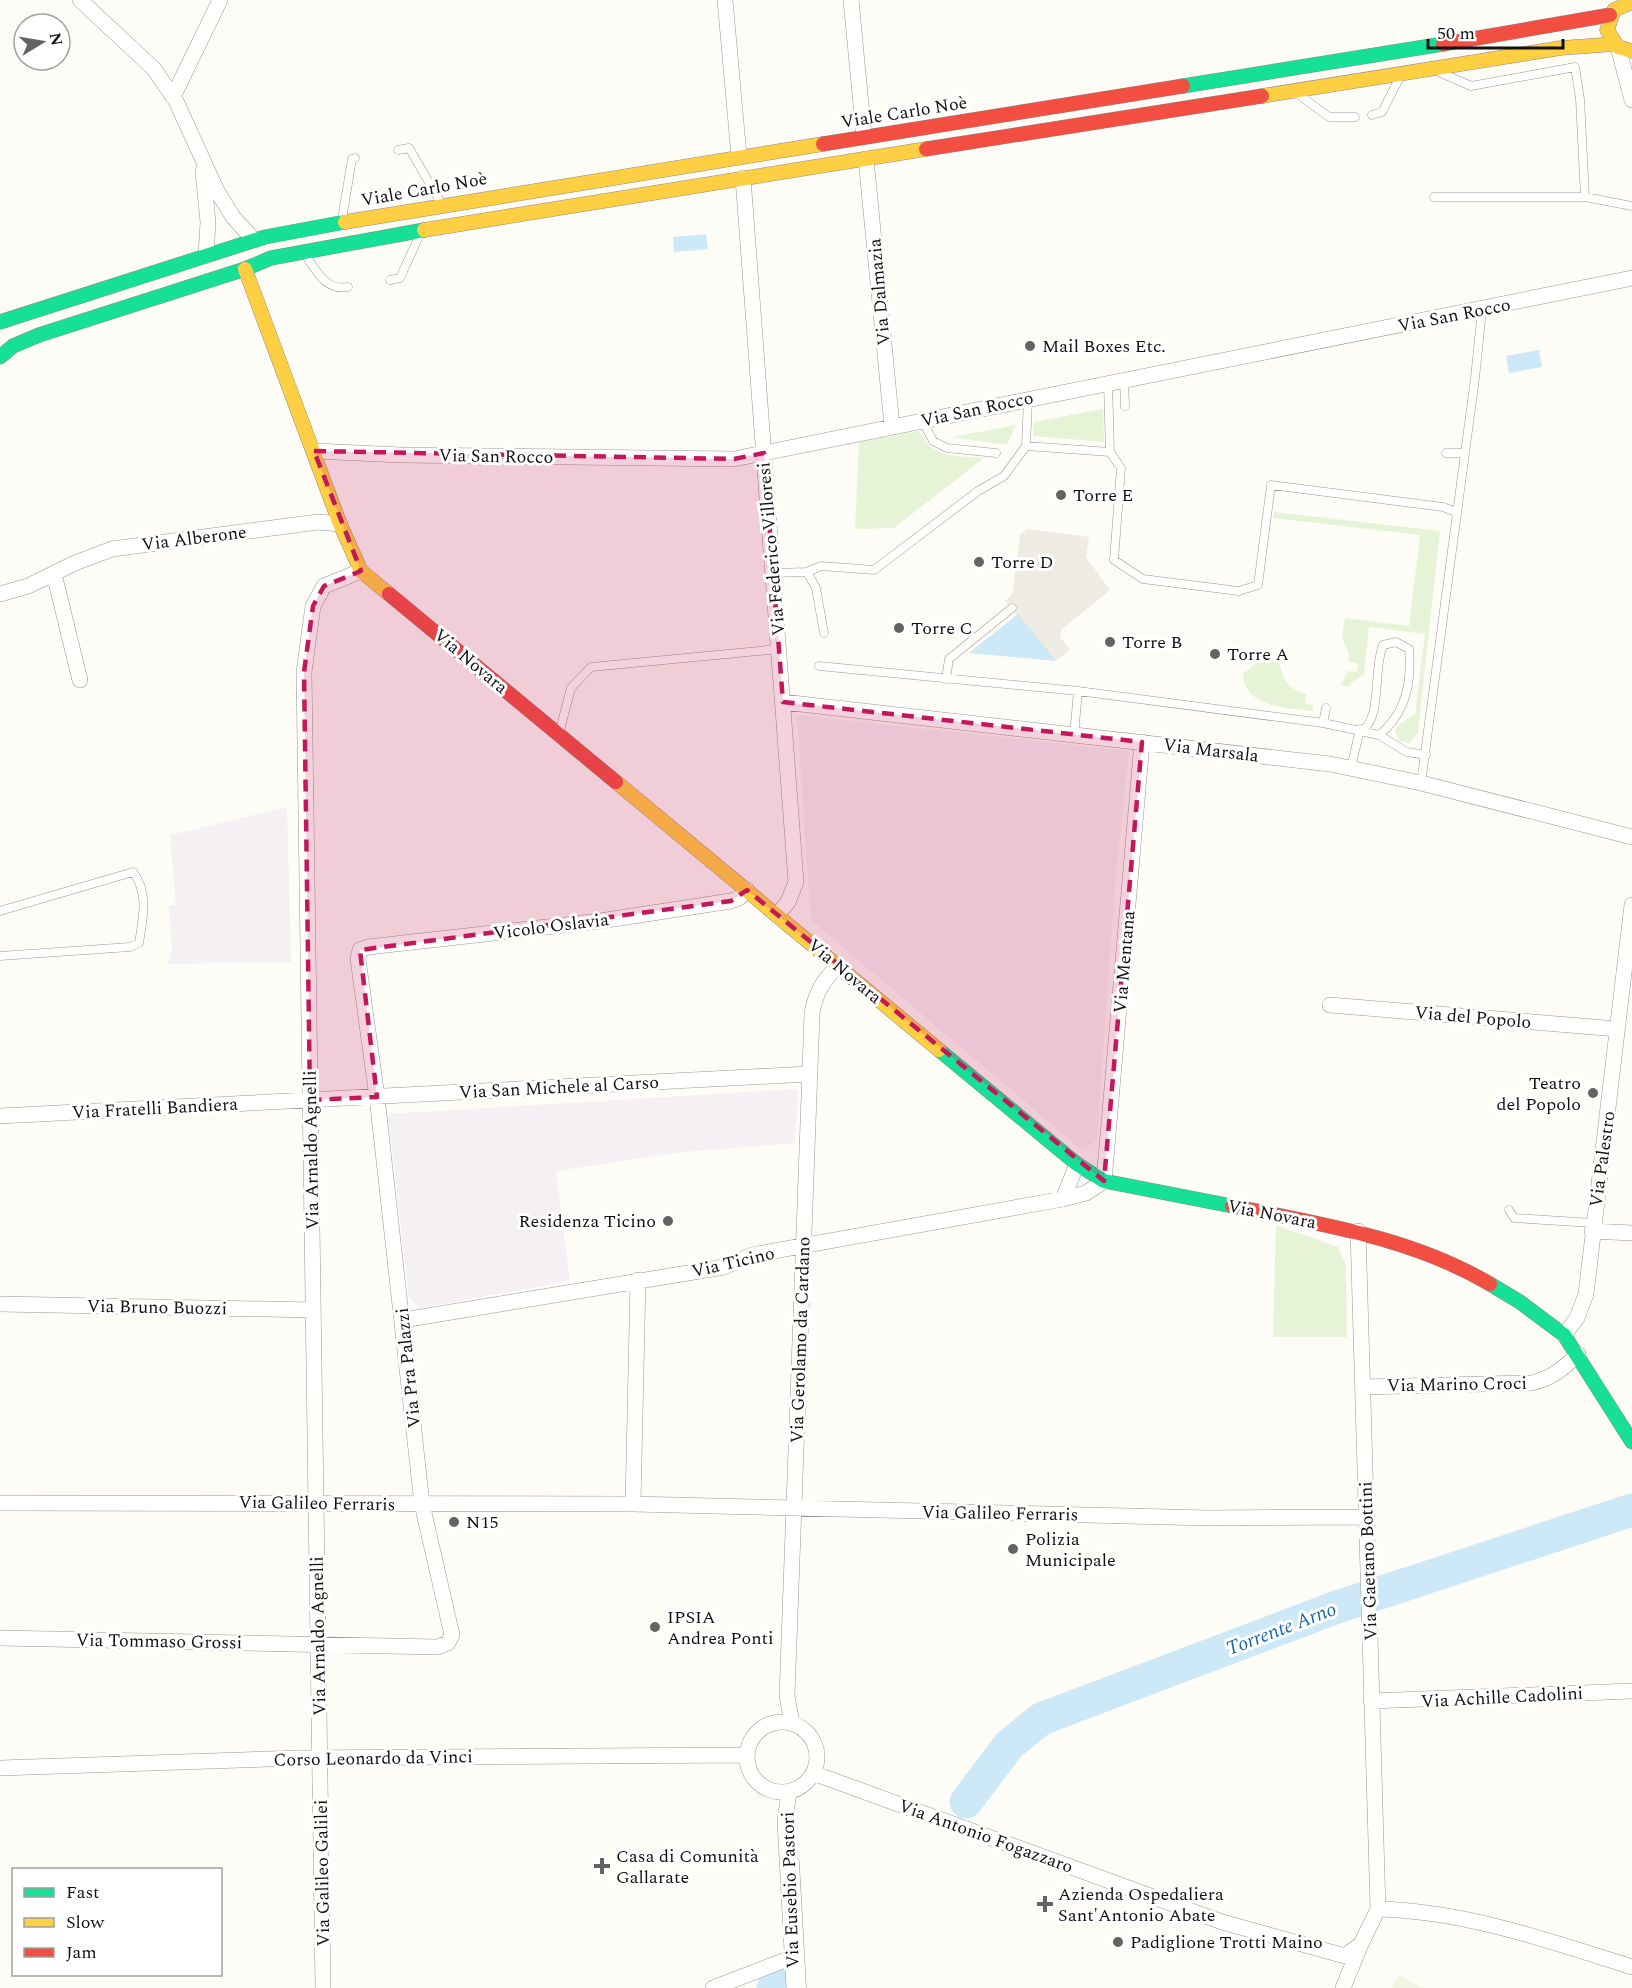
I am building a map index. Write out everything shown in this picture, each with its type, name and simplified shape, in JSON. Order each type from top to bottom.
[{"type":"main road","name":"Viale Carlo Noè","points":[[0,322],[254,240],[342,222],[864,136],[1612,8],[1632,2]]},
{"type":"main road","points":[[1612,8],[1607,30],[1622,47]]},
{"type":"main road","points":[[0,357],[14,346],[39,335],[245,269],[271,258],[422,230],[1561,48],[1622,47]]},
{"type":"main road","name":"Via Novara","points":[[245,269],[340,524],[362,571],[1077,1164],[1104,1181],[1358,1232],[1459,1266],[1512,1296],[1564,1335],[1632,1442]]},
{"type":"street","points":[[80,0],[154,69],[173,97],[217,191],[232,217],[254,240]]},
{"type":"street","points":[[173,97],[220,0]]},
{"type":"street","points":[[725,0],[739,156]]},
{"type":"street","points":[[850,0],[864,136]]},
{"type":"street","points":[[1622,47],[1632,100]]},
{"type":"street","points":[[202,156],[208,222],[206,256]]},
{"type":"street","name":"Via Dalmazia","points":[[867,159],[892,426]]},
{"type":"street","name":"Via Federico Villoresi","points":[[743,178],[796,882],[788,902],[777,915]]},
{"type":"street","name":"Via San Rocco","points":[[314,451],[401,455],[722,459],[764,453],[1632,278]]},
{"type":"street","name":"Via Alberone","points":[[0,594],[112,549],[318,522],[340,524]]},
{"type":"street","name":"Via Arnaldo Agnelli","points":[[320,1759],[304,672],[313,606],[324,586],[362,571]]},
{"type":"street","points":[[54,574],[80,680]]},
{"type":"street","name":"Via Marsala","points":[[783,702],[1351,768],[1421,783],[1632,837]]},
{"type":"street","name":"Via Mentana","points":[[1104,1181],[1142,742]]},
{"type":"street","name":"Vicolo Oslavia","points":[[358,960],[360,950],[368,946],[633,916],[731,901],[740,898],[747,890]]},
{"type":"street","name":"Via Palestro","points":[[1564,1335],[1577,1317],[1586,1294],[1632,905]]},
{"type":"street","name":"Via Pra Palazzi","points":[[318,1644],[437,1647],[448,1643],[452,1635],[422,1504],[377,1097],[358,960]]},
{"type":"street","name":"Via Gerolamo da Cardano","points":[[792,1723],[787,1696],[809,1074],[814,998],[825,978],[838,966]]},
{"type":"street","name":"Via del Popolo","points":[[1330,1005],[1617,1029]]},
{"type":"street","name":"Via San Michele al Carso","points":[[310,1100],[809,1074]]},
{"type":"street","name":"Via Fratelli Bandiera","points":[[0,1116],[310,1100]]},
{"type":"street","points":[[1063,1199],[1077,1164]]},
{"type":"street","name":"Via Ticino","points":[[403,1320],[724,1267],[752,1255],[1063,1199],[1086,1193],[1104,1181]]},
{"type":"street","points":[[1593,1227],[1632,1233]]},
{"type":"street","name":"Via Gaetano Bottini","points":[[1358,1232],[1378,1909]]},
{"type":"street","points":[[633,1504],[638,1280]]},
{"type":"street","name":"Via Bruno Buozzi","points":[[0,1304],[313,1310]]},
{"type":"street","name":"Via Marino Croci","points":[[1363,1387],[1531,1383],[1552,1376],[1578,1354]]},
{"type":"street","name":"Via Galileo Ferraris","points":[[0,1503],[633,1504],[1209,1518],[1366,1517]]},
{"type":"street","name":"Via Tommaso Grossi","points":[[0,1638],[318,1644]]},
{"type":"street","name":"Via Achille Cadolini","points":[[1371,1701],[1632,1691]]},
{"type":"street","points":[[779,1722],[792,1723],[801,1728],[814,1743],[816,1764],[813,1773],[803,1785],[789,1792],[776,1792],[764,1788],[754,1779],[748,1768],[747,1755],[750,1743],[757,1732],[779,1722]]},
{"type":"street","name":"Corso Leonardo da Vinci","points":[[0,1768],[320,1759],[747,1755]]},
{"type":"street","name":"Via Galileo Galilei","points":[[320,1759],[323,1988]]},
{"type":"street","name":"Via Antonio Fogazzaro","points":[[813,1773],[1222,1922],[1345,1956],[1361,1944]]},
{"type":"street","name":"Via Eusebio Pastori","points":[[789,1792],[784,1821],[794,1988]]},
{"type":"street","points":[[1343,1988],[1378,1909],[1441,1914],[1632,1967]]},
{"type":"street","points":[[713,1988],[793,1957]]},
{"type":"lane","points":[[1433,70],[1471,86],[1575,67],[1580,99],[1585,197]]},
{"type":"lane","points":[[1372,116],[1382,112],[1401,75]]},
{"type":"lane","points":[[1294,92],[1329,117],[1355,117]]},
{"type":"lane","points":[[398,150],[409,148],[442,204]]},
{"type":"lane","points":[[342,222],[352,159],[355,158]]},
{"type":"lane","points":[[1434,197],[1585,197],[1632,206]]},
{"type":"lane","points":[[390,280],[400,278],[422,230]]},
{"type":"lane","points":[[304,252],[324,282],[340,289],[348,287]]},
{"type":"lane","points":[[1421,783],[1482,310]]},
{"type":"lane","points":[[1124,380],[1125,406]]},
{"type":"lane","points":[[1108,383],[1110,452],[1121,468],[1114,561],[1143,579],[1239,591],[1258,585],[1271,485],[1443,507],[1456,512]]},
{"type":"lane","points":[[773,573],[807,572],[821,566],[874,570],[978,491],[1005,476],[1026,446],[1028,398]]},
{"type":"lane","points":[[922,420],[933,441],[947,448],[996,453]]},
{"type":"lane","points":[[1026,446],[1110,452]]},
{"type":"lane","points":[[1446,453],[1465,453]]},
{"type":"lane","points":[[807,572],[816,588],[824,633]]},
{"type":"lane","points":[[946,679],[949,659],[1012,608]]},
{"type":"lane","points":[[1351,768],[1362,730],[1371,725],[1374,716],[1378,658],[1383,645],[1396,642],[1409,649],[1407,694],[1399,714],[1379,735]]},
{"type":"lane","points":[[559,734],[571,687],[591,667],[779,650]]},
{"type":"lane","points":[[819,666],[1077,691],[1323,723],[1379,735],[1407,752],[1426,755]]},
{"type":"lane","points":[[1074,735],[1077,691]]},
{"type":"lane","points":[[1323,723],[1326,708]]},
{"type":"lane","points":[[0,911],[134,872],[142,883],[144,913],[139,943],[130,948],[0,956]]},
{"type":"lane","points":[[1509,1210],[1514,1218],[1593,1227]]},
{"type":"lane","points":[[789,1792],[802,1988]]},
{"type":"highlighted area","points":[[314,451],[734,459],[764,453],[783,702],[1142,742],[1104,1181],[747,890],[731,901],[360,950],[377,1097],[310,1100],[304,672],[313,606],[324,586],[361,571]]},
{"type":"shaded area","points":[[1027,529],[1089,537],[1086,557],[1110,590],[1061,630],[1060,637],[1070,650],[1056,661],[1005,601],[1012,595],[1020,535]]},
{"type":"shaded area","points":[[797,715],[1129,751],[1115,883],[1097,1140],[1083,1151],[811,920]]},
{"type":"shaded area","points":[[287,807],[291,962],[168,964],[172,947],[169,906],[176,905],[170,835]]},
{"type":"shaded area","points":[[798,1089],[795,1143],[683,1152],[556,1171],[570,1281],[420,1308],[409,1298],[388,1114]]},
{"type":"green space","points":[[1103,409],[1104,442],[1033,436],[1034,422]]},
{"type":"green space","points":[[1016,425],[1007,445],[952,437]]},
{"type":"green space","points":[[919,431],[931,447],[938,451],[954,456],[984,458],[894,528],[855,529],[859,442]]},
{"type":"green space","points":[[1274,512],[1440,531],[1418,732],[1410,743],[1399,741],[1395,730],[1398,725],[1415,714],[1425,634],[1369,627],[1364,674],[1351,683],[1350,687],[1341,685],[1348,671],[1357,672],[1358,663],[1349,662],[1349,653],[1342,638],[1345,618],[1409,626],[1420,535],[1273,518]]},
{"type":"green space","points":[[1261,649],[1272,651],[1271,660],[1279,660],[1286,682],[1294,689],[1306,694],[1305,704],[1313,705],[1313,711],[1269,704],[1251,694],[1245,685],[1243,674],[1261,659]]},
{"type":"green space","points":[[1276,1225],[1338,1247],[1346,1265],[1347,1337],[1273,1337]]},
{"type":"green space","points":[[1399,1975],[1423,1988],[1392,1988]]},
{"type":"water","points":[[706,234],[708,249],[674,252],[673,237]]},
{"type":"water","points":[[1539,350],[1542,367],[1509,373],[1506,356]]},
{"type":"water","points":[[1018,614],[1056,661],[969,653]]},
{"type":"waterway","name":"Torrente Arno","points":[[966,1802],[1009,1745],[1041,1719],[1337,1607],[1632,1510]]},
{"type":"waterway","name":"Torrente Arno","points":[[773,1988],[780,1985]]},
{"type":"traffic: fast","points":[[1183,86],[1443,44]]},
{"type":"traffic: fast","points":[[0,322],[265,237],[345,222]]},
{"type":"traffic: fast","points":[[0,357],[13,346],[39,335],[245,269],[271,258],[424,230]]},
{"type":"traffic: fast","points":[[939,1050],[1077,1164],[1104,1181],[1232,1206]]},
{"type":"traffic: fast","points":[[1490,1284],[1520,1302],[1564,1335],[1632,1442]]},
{"type":"traffic: slow","points":[[1632,2],[1614,10],[1607,30],[1618,47],[1632,51]]},
{"type":"traffic: slow","points":[[1262,96],[1561,48],[1615,44]]},
{"type":"traffic: slow","points":[[345,222],[823,144]]},
{"type":"traffic: slow","points":[[424,230],[926,149]]},
{"type":"traffic: slow","points":[[245,269],[340,524],[361,571],[389,594]]},
{"type":"traffic: slow","points":[[616,782],[939,1050]]},
{"type":"traffic: jam","points":[[1443,44],[1610,15]]},
{"type":"traffic: jam","points":[[823,144],[1183,86]]},
{"type":"traffic: jam","points":[[926,149],[1262,96]]},
{"type":"traffic: jam","points":[[389,594],[616,782]]},
{"type":"traffic: jam","points":[[1232,1206],[1365,1234],[1429,1255],[1490,1284]]},
{"type":"place","name":"Mail Boxes Etc.","points":[[1030,346]]},
{"type":"place","name":"Torre E","points":[[1061,495]]},
{"type":"place","name":"Torre D","points":[[979,562]]},
{"type":"place","name":"Torre C","points":[[899,628]]},
{"type":"place","name":"Torre B","points":[[1110,642]]},
{"type":"place","name":"Torre A","points":[[1215,654]]},
{"type":"place","name":"Teatro del Popolo","points":[[1593,1093]]},
{"type":"place","name":"Residenza Ticino","points":[[668,1221]]},
{"type":"place","name":"N15","points":[[454,1522]]},
{"type":"place","name":"Polizia Municipale","points":[[1013,1549]]},
{"type":"place","name":"IPSIA Andrea Ponti","points":[[655,1627]]},
{"type":"place","name":"Casa di Comunità Gallarate","points":[[602,1866]]},
{"type":"place","name":"Azienda Ospedaliera Sant'Antonio Abate","points":[[1045,1904]]},
{"type":"place","name":"Padiglione Trotti Maino","points":[[1118,1942]]}]
